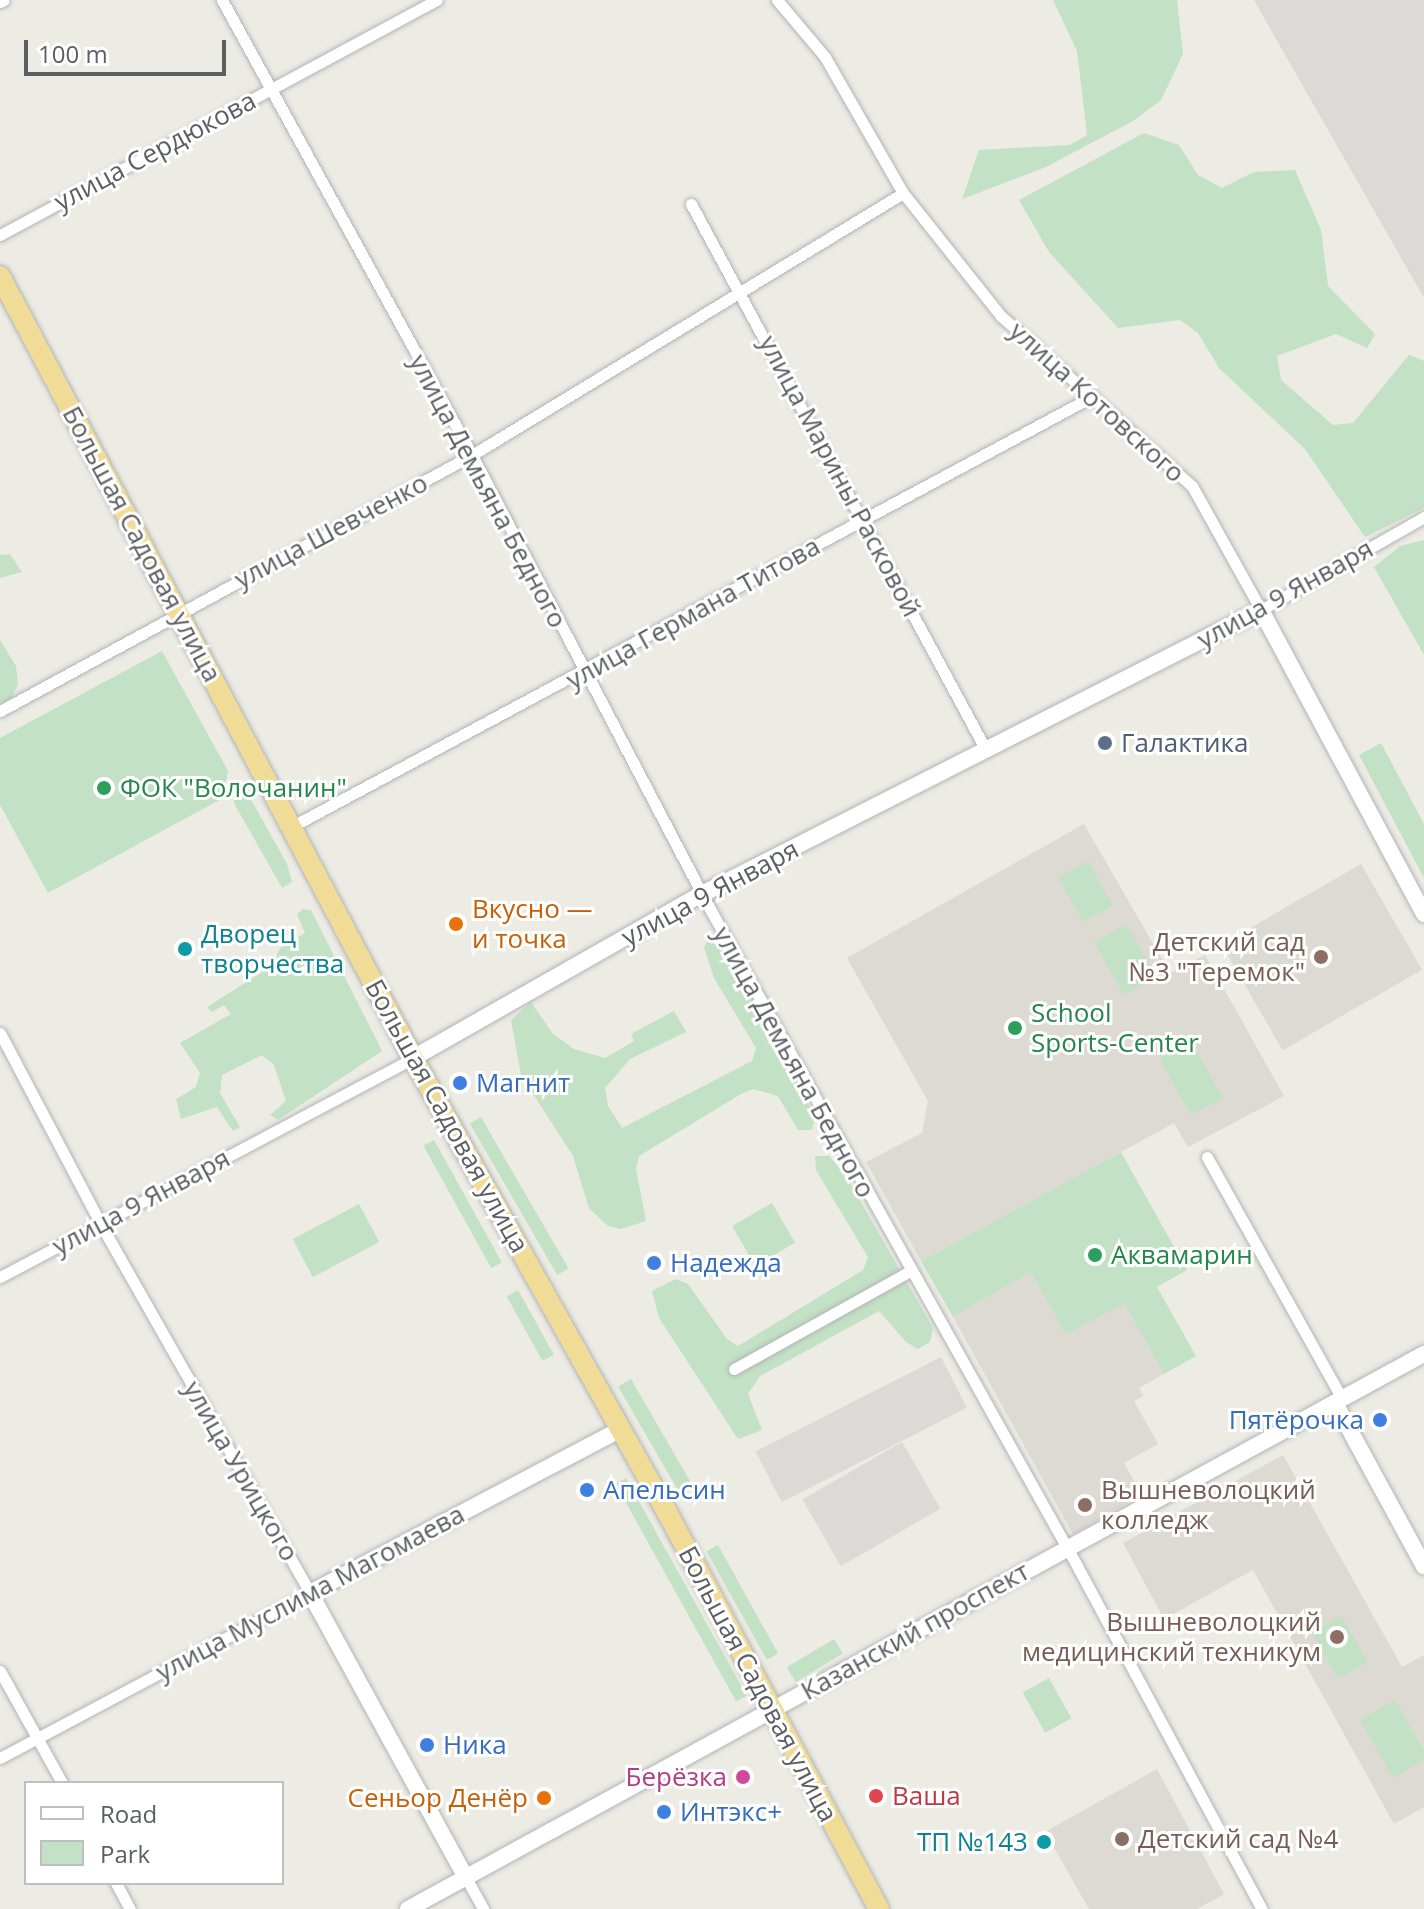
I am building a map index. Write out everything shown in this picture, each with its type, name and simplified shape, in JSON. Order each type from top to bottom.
[{"type":"highway","name":"Большая Садовая улица","points":[[0,276],[413,1058],[621,1429],[879,1909]]},
{"type":"street","name":"улица Демьяна Бедного","points":[[222,0],[267,90],[472,455],[702,894],[1067,1547],[1262,1909]]},
{"type":"street","name":"улица Сердюкова","points":[[0,235],[437,0]]},
{"type":"street","name":"улица Котовского","points":[[777,0],[825,57],[903,193],[1001,316],[1192,486],[1424,914]]},
{"type":"street","name":"улица Шевченко","points":[[0,711],[472,455],[903,193]]},
{"type":"street","name":"улица Марины Расковой","points":[[691,204],[742,292],[986,750]]},
{"type":"street","name":"улица Германа Титова","points":[[291,827],[585,672],[1093,396]]},
{"type":"street","name":"улица 9 Января","points":[[0,1277],[413,1058],[702,894],[1261,610],[1424,517]]},
{"type":"street","name":"улица Урицкого","points":[[0,1033],[100,1223],[310,1593],[483,1909]]},
{"type":"street","points":[[1207,1157],[1424,1566]]},
{"type":"street","points":[[734,1369],[910,1271]]},
{"type":"street","name":"Казанский проспект","points":[[408,1909],[1424,1354]]},
{"type":"street","name":"улица Муслима Магомаева","points":[[0,1758],[621,1429]]},
{"type":"street","points":[[0,1671],[61,1781]]},
{"type":"street","points":[[117,1885],[130,1909]]},
{"type":"shaded area","points":[[1254,0],[1424,0],[1424,298],[1280,46]]},
{"type":"shaded area","points":[[1084,824],[1170,973],[1205,955],[1284,1096],[1188,1147],[1174,1123],[921,1261],[866,1162],[922,1133],[928,1101],[847,958]]},
{"type":"shaded area","name":"Детский сад №3 \"Теремок\"","points":[[1361,864],[1422,970],[1283,1050],[1222,944]]},
{"type":"shaded area","points":[[1031,1272],[1124,1303],[1164,1374],[1139,1388],[1143,1396],[1134,1401],[1158,1444],[1124,1463],[1142,1495],[1073,1534],[953,1317]]},
{"type":"shaded area","points":[[941,1357],[967,1408],[782,1502],[756,1451]]},
{"type":"shaded area","points":[[902,1442],[940,1509],[841,1566],[802,1500]]},
{"type":"shaded area","name":"Вышневолоцкий медицинский техникум","points":[[1283,1455],[1402,1667],[1424,1655],[1424,1807],[1394,1824],[1253,1570],[1164,1619],[1123,1543]]},
{"type":"shaded area","name":"Детский сад №4","points":[[1157,1769],[1224,1894],[1197,1909],[1089,1909],[1045,1832]]},
{"type":"green space","points":[[1053,0],[1177,0],[1183,54],[1161,100],[1133,121],[1046,167],[962,199],[979,150],[1070,145],[1087,135],[1077,51]]},
{"type":"green space","points":[[1144,133],[1179,145],[1198,175],[1222,188],[1254,172],[1295,170],[1321,230],[1328,286],[1375,334],[1367,348],[1336,334],[1277,356],[1281,380],[1333,425],[1353,423],[1409,355],[1424,361],[1424,508],[1365,537],[1305,449],[1219,368],[1198,333],[1180,320],[1118,328],[1049,252],[1019,200]]},
{"type":"green space","points":[[1424,540],[1424,655],[1374,567],[1400,546]]},
{"type":"green space","points":[[10,554],[22,572],[0,578],[0,555]]},
{"type":"green space","points":[[0,640],[16,666],[18,684],[12,698],[0,704]]},
{"type":"green space","points":[[162,651],[228,771],[223,798],[48,893],[0,805],[0,738]]},
{"type":"green space","points":[[1381,743],[1424,824],[1424,878],[1359,755]]},
{"type":"green space","points":[[237,786],[244,787],[287,864],[292,882],[282,888],[235,805],[232,792]]},
{"type":"green space","points":[[1088,861],[1113,906],[1083,922],[1058,877]]},
{"type":"green space","points":[[303,909],[311,910],[382,1051],[278,1120],[270,1115],[286,1101],[274,1065],[262,1055],[222,1075],[220,1093],[240,1127],[233,1131],[217,1107],[181,1119],[176,1099],[196,1087],[200,1073],[180,1043],[231,1014],[224,1005],[212,1012],[207,1007],[272,966],[280,948],[305,933],[297,914]]},
{"type":"green space","points":[[1126,924],[1156,977],[1124,995],[1094,942]]},
{"type":"green space","points":[[710,935],[722,940],[815,1117],[812,1130],[798,1130],[778,1096],[753,1089],[741,1094],[639,1156],[636,1169],[646,1221],[621,1229],[608,1226],[589,1208],[573,1156],[521,1075],[511,1020],[531,1002],[553,1034],[574,1049],[605,1058],[634,1041],[631,1034],[674,1011],[686,1032],[630,1059],[605,1088],[608,1106],[622,1128],[752,1061],[756,1048],[714,978],[704,947]]},
{"type":"green space","points":[[1191,1041],[1223,1098],[1191,1115],[1160,1058]]},
{"type":"green space","points":[[481,1117],[568,1269],[557,1275],[470,1124]]},
{"type":"green space","points":[[434,1140],[502,1262],[491,1268],[424,1146]]},
{"type":"green space","points":[[1121,1152],[1187,1270],[1157,1287],[1196,1356],[1164,1374],[1124,1303],[1066,1335],[1031,1272],[953,1317],[921,1261]]},
{"type":"green space","points":[[815,1156],[829,1156],[846,1176],[933,1328],[930,1342],[918,1349],[906,1342],[879,1311],[760,1376],[748,1394],[762,1430],[738,1439],[659,1318],[652,1291],[676,1279],[688,1284],[727,1339],[738,1346],[863,1270],[868,1257],[816,1170]]},
{"type":"green space","points":[[772,1203],[795,1243],[755,1266],[732,1226]]},
{"type":"green space","points":[[359,1204],[379,1242],[313,1277],[293,1239]]},
{"type":"green space","points":[[518,1290],[554,1355],[543,1361],[507,1296]]},
{"type":"green space","points":[[631,1379],[692,1486],[680,1493],[618,1386]]},
{"type":"green space","points":[[626,1478],[747,1696],[736,1702],[616,1484]]},
{"type":"green space","points":[[718,1545],[778,1653],[767,1660],[707,1551]]},
{"type":"green space","points":[[1342,1616],[1368,1662],[1338,1679],[1312,1632]]},
{"type":"green space","points":[[834,1639],[843,1654],[796,1682],[787,1667]]},
{"type":"green space","points":[[1049,1678],[1071,1718],[1045,1733],[1023,1693]]},
{"type":"green space","points":[[1395,1700],[1424,1751],[1424,1760],[1393,1778],[1360,1720]]},
{"type":"place","name":"Галактика","points":[[1105,743]]},
{"type":"place","name":"ФОК \"Волочанин\"","points":[[104,788]]},
{"type":"place","name":"Вкусно — и точка","points":[[456,924]]},
{"type":"place","name":"Дворец творчества","points":[[185,949]]},
{"type":"place","name":"Детский сад №3 \"Теремок\"","points":[[1321,957]]},
{"type":"place","name":"School Sports-Center","points":[[1015,1028]]},
{"type":"place","name":"Магнит","points":[[460,1083]]},
{"type":"place","name":"Аквамарин","points":[[1095,1255]]},
{"type":"place","name":"Надежда","points":[[654,1263]]},
{"type":"place","name":"Пятёрочка","points":[[1380,1420]]},
{"type":"place","name":"Апельсин","points":[[587,1490]]},
{"type":"place","name":"Вышневолоцкий колледж","points":[[1085,1505]]},
{"type":"place","name":"Вышневолоцкий медицинский техникум","points":[[1337,1637]]},
{"type":"place","name":"Ника","points":[[427,1745]]},
{"type":"place","name":"Берёзка","points":[[743,1777]]},
{"type":"place","name":"Ваша","points":[[876,1796]]},
{"type":"place","name":"Сеньор Денёр","points":[[544,1798]]},
{"type":"place","name":"Интэкс+","points":[[664,1812]]},
{"type":"place","name":"Детский сад №4","points":[[1122,1839]]},
{"type":"place","name":"ТП №143","points":[[1044,1842]]}]
